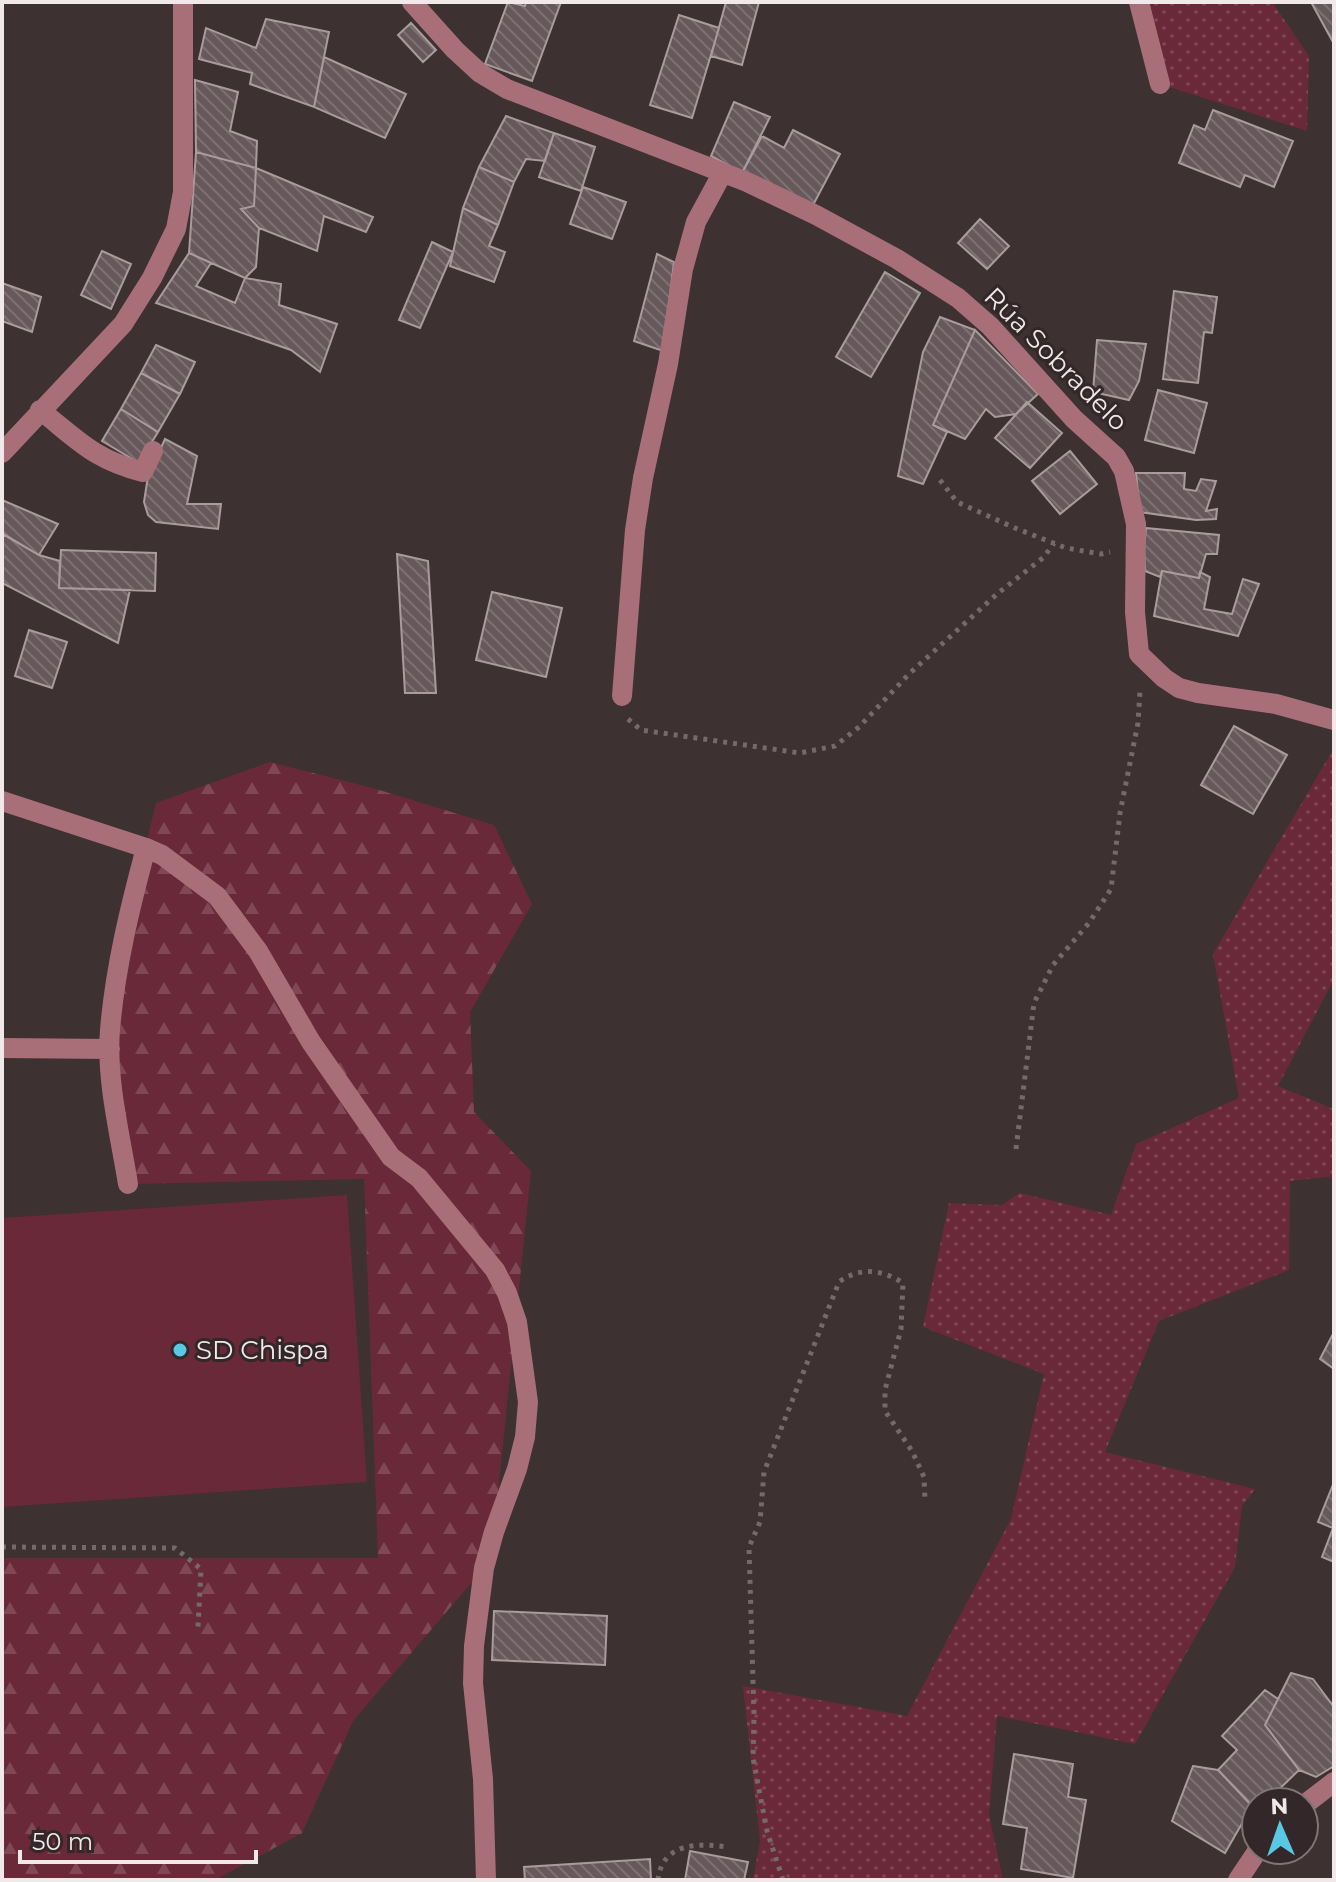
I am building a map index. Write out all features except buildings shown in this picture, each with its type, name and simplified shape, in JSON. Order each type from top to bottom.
[{"type":"street","points":[[2,453],[123,324],[152,278],[176,229],[183,192],[183,2]]},
{"type":"street","name":"Rúa Sobradelo","points":[[412,2],[480,73],[507,89],[722,174],[816,215],[897,259],[958,298],[990,326],[1074,419],[1116,457],[1124,471],[1136,524],[1135,612],[1139,654]]},
{"type":"street","points":[[1139,2],[1160,84]]},
{"type":"street","points":[[622,696],[635,530],[668,364],[683,269],[696,222],[722,174]]},
{"type":"street","points":[[40,410],[90,452],[128,468],[143,472],[153,451]]},
{"type":"street","points":[[1139,654],[1179,688],[1276,704],[1334,720]]},
{"type":"street","points":[[2,801],[162,855],[217,896],[258,951],[311,1042],[382,1146],[427,1187],[495,1270],[507,1293],[525,1361],[528,1402],[525,1437],[517,1469],[484,1568],[474,1646],[473,1683],[483,1779],[486,1880]]},
{"type":"street","points":[[128,1184],[115,1100],[110,1031],[128,919],[146,848]]},
{"type":"street","points":[[2,1048],[110,1049]]},
{"type":"path","points":[[940,480],[957,502],[1054,543],[1101,554],[1120,550],[1136,524]]},
{"type":"path","points":[[622,696],[624,717],[641,730],[800,753],[835,746],[859,727],[909,674],[997,594],[1044,557],[1054,543]]},
{"type":"path","points":[[1016,1149],[1034,1003],[1053,965],[1089,923],[1111,889],[1120,813],[1138,723],[1139,654]]},
{"type":"path","points":[[783,1880],[767,1831],[753,1758],[749,1547],[760,1522],[764,1472],[839,1282],[851,1273],[871,1271],[891,1275],[903,1283],[901,1329],[885,1390],[885,1411],[912,1451],[924,1477],[925,1501]]},
{"type":"path","points":[[2,1547],[175,1548],[201,1569],[198,1627]]},
{"type":"path","points":[[658,1880],[659,1870],[686,1845],[728,1847]]},
{"type":"green space","points":[[1139,2],[1272,2],[1309,56],[1307,131],[1160,84]]},
{"type":"green space","points":[[1334,748],[1334,979],[1278,1086],[1334,1109],[1334,1176],[1290,1181],[1289,1270],[1159,1321],[1105,1452],[1255,1489],[1242,1506],[1235,1567],[1135,1744],[997,1716],[989,1815],[1003,1880],[753,1880],[760,1841],[743,1686],[907,1716],[1011,1519],[1044,1374],[923,1327],[949,1203],[1002,1205],[1020,1193],[1111,1215],[1136,1144],[1239,1098],[1213,954]]},
{"type":"green space","points":[[270,762],[376,789],[494,825],[532,904],[470,1012],[474,1112],[531,1171],[494,1532],[484,1568],[353,1721],[302,1833],[215,1880],[2,1880],[2,1558],[378,1558],[364,1179],[128,1184],[115,1100],[128,919],[156,803]]},
{"type":"green space","name":"SD Chispa","points":[[347,1195],[367,1482],[2,1507],[2,1218]]},
{"type":"place","name":"SD Chispa","points":[[180,1350]]}]
